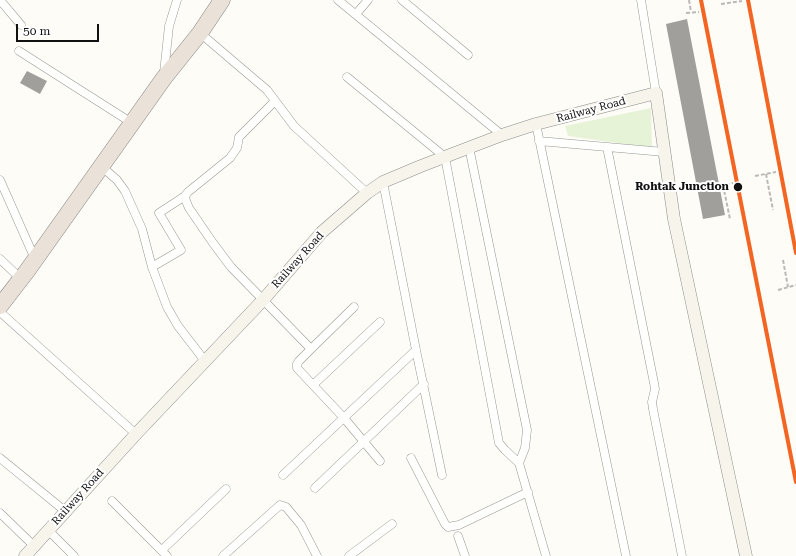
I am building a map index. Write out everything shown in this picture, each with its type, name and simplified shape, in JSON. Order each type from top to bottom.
[{"type":"highway","points":[[0,306],[222,0]]},
{"type":"street","points":[[0,0],[21,25]]},
{"type":"street","points":[[164,78],[169,26],[178,0]]},
{"type":"street","points":[[338,0],[502,135]]},
{"type":"street","points":[[356,14],[368,0]]},
{"type":"street","points":[[402,0],[468,55]]},
{"type":"street","points":[[641,0],[674,219],[746,556]]},
{"type":"street","points":[[200,32],[267,90],[294,126],[367,192]]},
{"type":"street","points":[[19,50],[132,123]]},
{"type":"street","points":[[347,77],[445,156],[499,442],[519,463],[546,556]]},
{"type":"street","name":"Railway Road","points":[[25,556],[136,434],[263,300],[322,232],[367,192],[383,182],[445,156],[502,135],[536,124],[656,93]]},
{"type":"street","points":[[152,267],[181,250],[159,213],[185,196],[198,182],[230,158],[237,148],[239,137],[276,101]]},
{"type":"street","points":[[536,124],[626,556]]},
{"type":"street","points":[[539,141],[664,152]]},
{"type":"street","points":[[469,147],[527,430],[525,448],[519,463]]},
{"type":"street","points":[[607,147],[654,383],[655,389],[652,402],[653,409],[682,556]]},
{"type":"street","points":[[101,166],[126,190],[142,229],[152,267],[171,313],[178,326],[205,361]]},
{"type":"street","points":[[0,180],[35,259]]},
{"type":"street","points":[[383,182],[442,475]]},
{"type":"street","points":[[185,196],[189,208],[220,254],[311,349]]},
{"type":"street","points":[[0,259],[21,279]]},
{"type":"street","points":[[354,307],[299,361],[297,368],[344,418],[380,461]]},
{"type":"street","points":[[0,312],[136,434]]},
{"type":"street","points":[[312,385],[380,322]]},
{"type":"street","points":[[283,475],[416,350]]},
{"type":"street","points":[[315,488],[424,384]]},
{"type":"street","points":[[0,458],[65,511]]},
{"type":"street","points":[[411,458],[444,524],[448,527],[459,525],[528,492]]},
{"type":"street","points":[[112,501],[165,553],[226,489]]},
{"type":"street","points":[[223,556],[280,505],[286,507],[301,525],[317,556]]},
{"type":"street","points":[[0,513],[34,546]]},
{"type":"street","points":[[349,556],[392,524]]},
{"type":"street","points":[[48,530],[74,556]]},
{"type":"street","points":[[458,536],[465,556]]},
{"type":"path","points":[[689,0],[691,12]]},
{"type":"path","points":[[721,4],[742,1]]},
{"type":"path","points":[[686,13],[699,12]]},
{"type":"path","points":[[755,176],[776,172]]},
{"type":"path","points":[[766,174],[773,210]]},
{"type":"path","points":[[720,186],[733,183]]},
{"type":"path","points":[[723,185],[730,219]]},
{"type":"path","points":[[783,260],[788,287]]},
{"type":"path","points":[[778,290],[796,286]]},
{"type":"green space","points":[[651,108],[652,148],[568,136],[565,126]]},
{"type":"building","points":[[687,19],[725,215],[703,219],[666,24]]},
{"type":"building","points":[[27,71],[47,81],[40,94],[20,83]]},
{"type":"transit line","points":[[701,0],[796,482]]},
{"type":"transit line","points":[[748,0],[796,253]]},
{"type":"place","name":"Rohtak Junction","points":[[738,187]]}]
